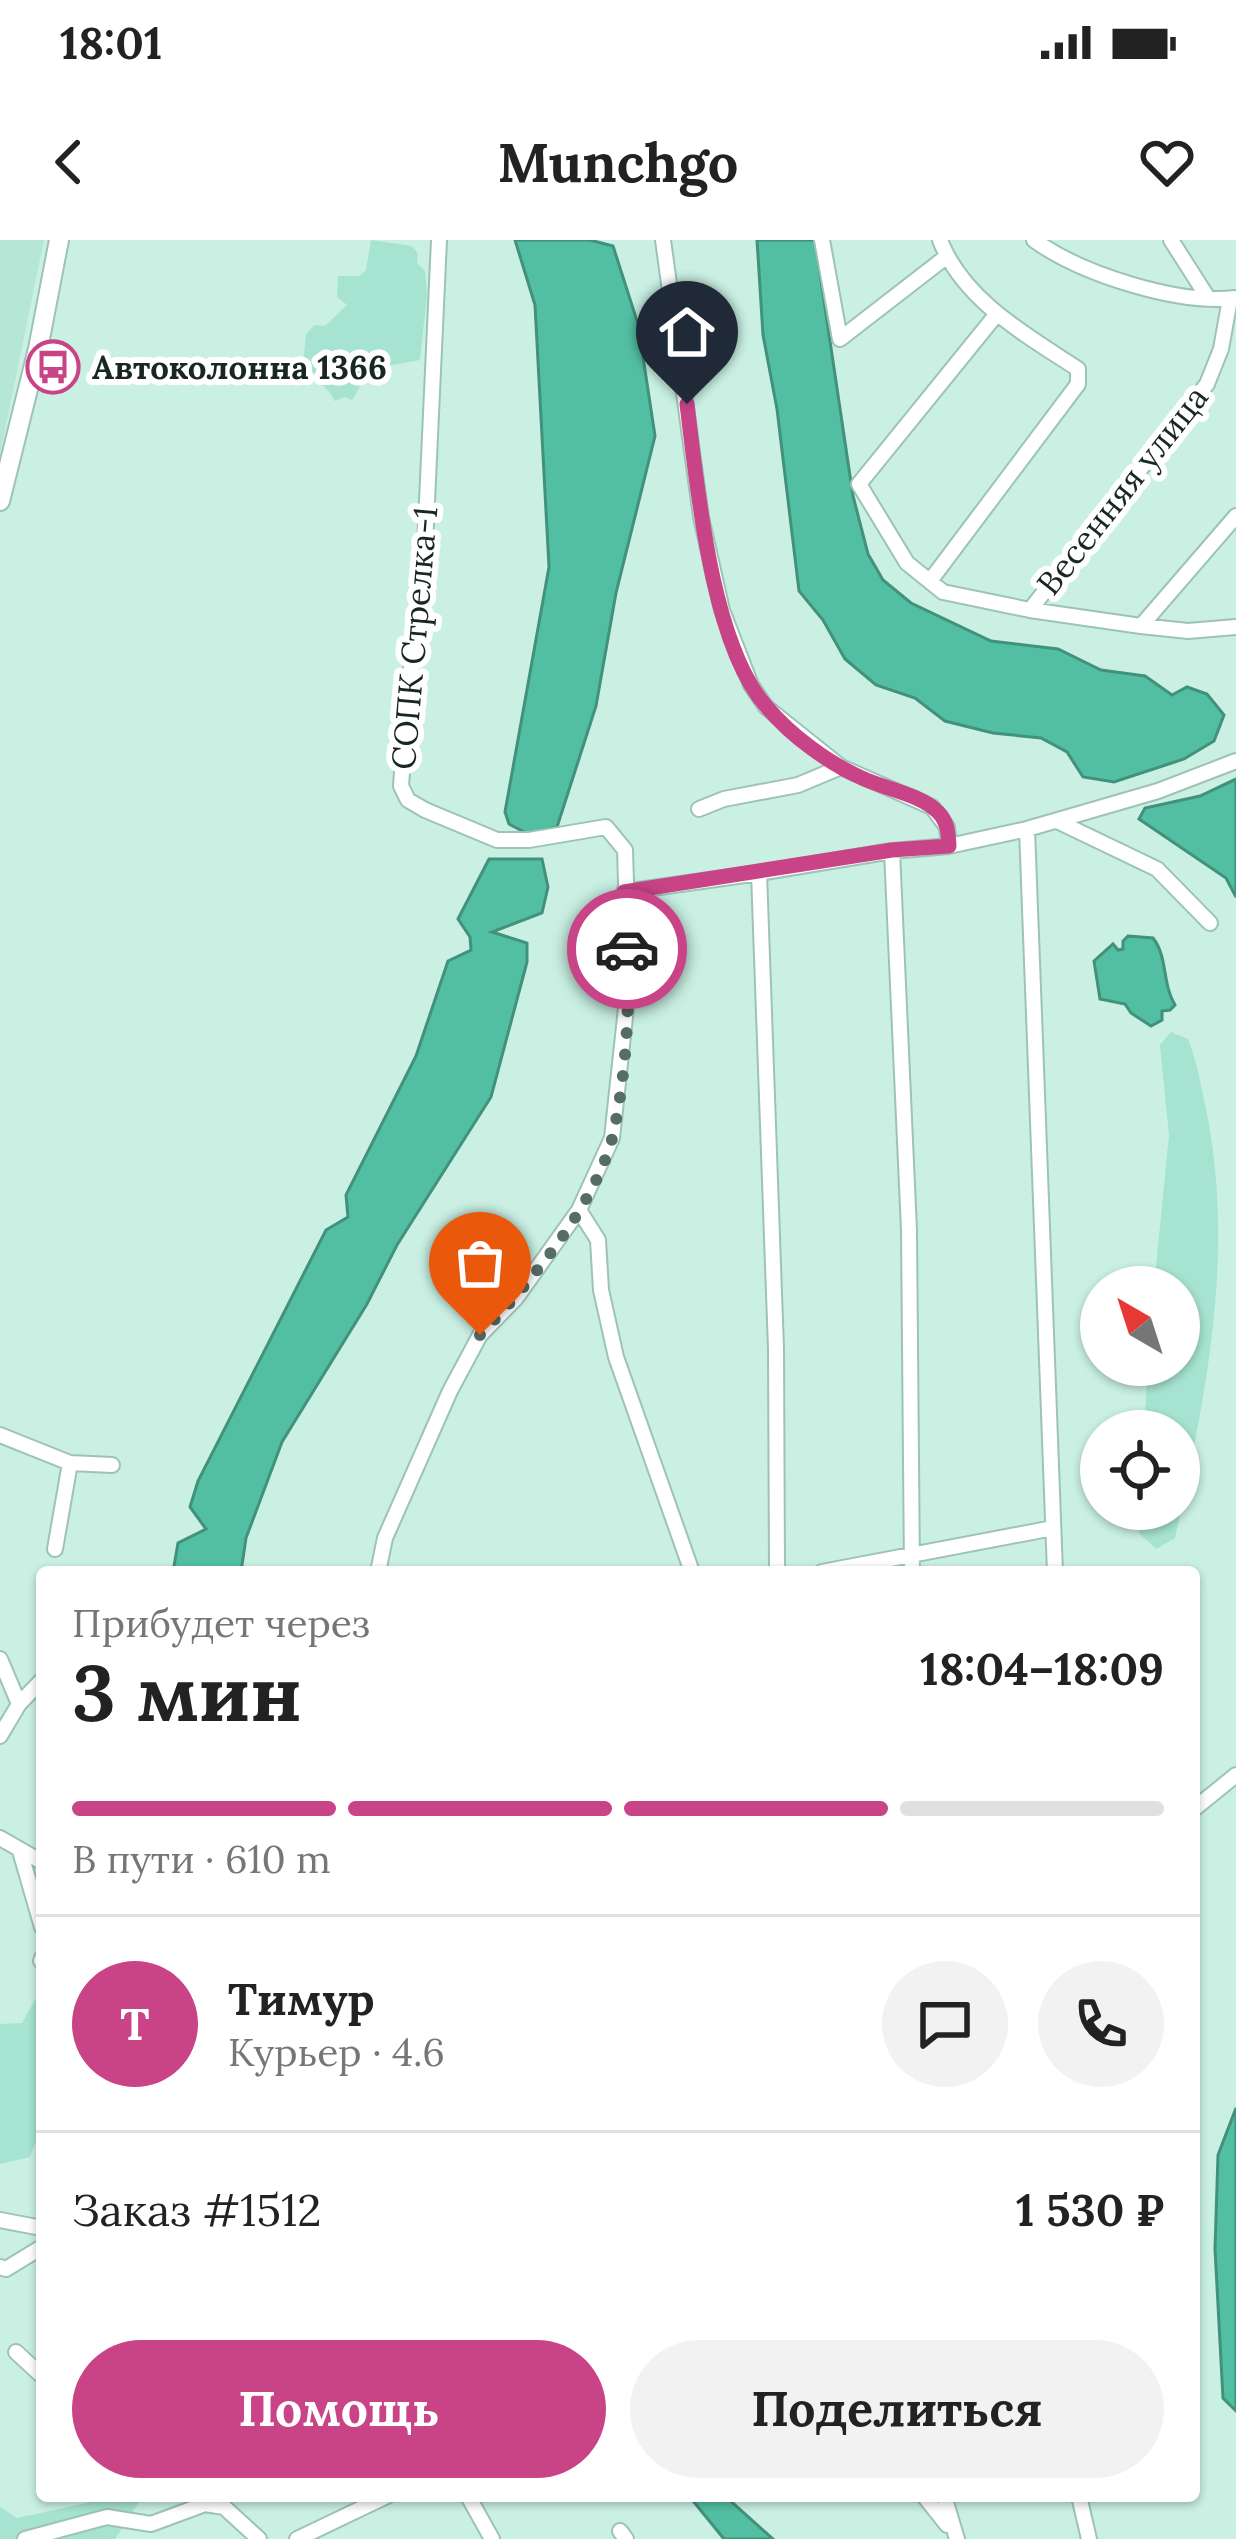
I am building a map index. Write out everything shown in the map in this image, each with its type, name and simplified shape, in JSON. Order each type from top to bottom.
[{"type":"main road","points":[[0,501],[59,240]]},
{"type":"street","name":"СОПК Стрелка-1","points":[[378,1566],[385,1538],[480,1335],[516,1298],[579,1210],[612,1138],[628,980],[626,850],[618,836],[606,827],[529,840],[497,840],[425,810],[408,800],[400,786],[408,685],[422,610],[439,240]]},
{"type":"street","points":[[663,240],[701,517],[722,610],[751,685],[766,707],[841,767],[932,807],[947,826],[949,846]]},
{"type":"street","points":[[822,240],[840,339],[946,257]]},
{"type":"street","points":[[930,581],[1078,384],[1078,369],[996,315],[946,257],[940,240]]},
{"type":"street","points":[[1034,240],[1097,273],[1208,298],[1233,299]]},
{"type":"street","points":[[1171,240],[1208,298]]},
{"type":"street","name":"Весенняя улица","points":[[1030,610],[1207,384],[1233,299]]},
{"type":"street","points":[[996,315],[859,484],[907,562],[943,592],[1030,610],[1188,631],[1236,627]]},
{"type":"street","points":[[1141,626],[1236,516]]},
{"type":"street","points":[[624,892],[892,850],[949,846],[1059,821],[1236,761]]},
{"type":"street","points":[[699,809],[724,799],[798,785],[841,767]]},
{"type":"street","points":[[1059,821],[1157,868],[1210,923]]},
{"type":"street","points":[[1028,829],[1054,1566]]},
{"type":"street","points":[[892,850],[910,1230],[912,1566]]},
{"type":"street","points":[[759,873],[776,1349],[777,1566]]},
{"type":"street","points":[[579,1210],[598,1240],[601,1290],[616,1357],[690,1566]]},
{"type":"street","points":[[0,1435],[70,1462],[112,1466]]},
{"type":"street","points":[[55,1549],[70,1462]]},
{"type":"street","points":[[852,1566],[1053,1528]]},
{"type":"street","points":[[0,1659],[19,1704]]},
{"type":"street","points":[[0,1736],[36,1686]]},
{"type":"street","points":[[1200,1804],[1236,1775]]},
{"type":"street","points":[[0,1838],[36,1859]]},
{"type":"street","points":[[20,1851],[36,1906]]},
{"type":"street","points":[[0,2220],[36,2227]]},
{"type":"street","points":[[0,2267],[6,2269],[36,2250]]},
{"type":"street","points":[[16,2352],[36,2370]]},
{"type":"street","points":[[297,2539],[374,2502]]},
{"type":"street","points":[[471,2502],[492,2539]]},
{"type":"street","points":[[929,2502],[954,2535]]},
{"type":"street","points":[[946,2502],[954,2535]]},
{"type":"street","points":[[1080,2502],[1089,2539]]},
{"type":"street","points":[[25,2539],[107,2517],[151,2524],[205,2504],[224,2507],[259,2539]]},
{"type":"shaded area","points":[[0,240],[44,240],[0,454]]},
{"type":"shaded area","points":[[371,240],[412,246],[425,271],[420,360],[370,369],[352,400],[335,401],[303,365],[306,334],[315,325],[325,326],[347,305],[337,297],[338,276],[359,276],[366,270]]},
{"type":"shaded area","points":[[515,240],[590,240],[613,246],[638,324],[655,436],[616,593],[596,706],[557,827],[528,834],[509,824],[505,812],[549,567],[535,305]]},
{"type":"shaded area","points":[[757,240],[815,240],[853,496],[868,554],[883,580],[911,603],[991,641],[1058,649],[1101,670],[1145,676],[1172,695],[1187,687],[1207,694],[1224,715],[1214,741],[1184,759],[1114,782],[1083,777],[1067,752],[1041,738],[945,721],[915,698],[876,685],[845,659],[823,620],[799,591],[763,335]]},
{"type":"shaded area","points":[[1236,779],[1236,897],[1226,878],[1139,819],[1145,808],[1200,796]]},
{"type":"shaded area","points":[[489,859],[542,859],[548,887],[542,913],[492,932],[527,943],[527,962],[491,1097],[397,1245],[367,1304],[282,1442],[246,1538],[242,1566],[174,1566],[178,1543],[206,1529],[190,1507],[198,1481],[326,1230],[348,1217],[346,1195],[416,1056],[448,961],[471,950],[470,937],[458,919]]},
{"type":"shaded area","points":[[1128,936],[1153,938],[1175,1005],[1162,1011],[1162,1020],[1151,1026],[1125,1004],[1100,999],[1094,961],[1113,944],[1123,949]]},
{"type":"shaded area","points":[[1171,1032],[1188,1039],[1208,1119],[1215,1172],[1217,1277],[1200,1411],[1145,1410],[1147,1386],[1200,1386],[1200,1266],[1156,1266],[1169,1135],[1160,1045]]},
{"type":"shaded area","points":[[1177,1530],[1175,1538],[1156,1549],[1139,1533]]},
{"type":"shaded area","points":[[36,1998],[36,2142],[30,2157],[0,2164],[0,2024],[22,2023]]},
{"type":"shaded area","points":[[1236,2108],[1236,2411],[1223,2398],[1215,2249],[1218,2155]]},
{"type":"shaded area","points":[[91,2502],[139,2502],[115,2539],[0,2539],[0,2507],[17,2518]]},
{"type":"shaded area","points":[[694,2502],[732,2502],[773,2539],[724,2539]]},
{"type":"way so far","points":[[480,1335],[516,1298],[579,1210],[612,1138],[621,1076],[627,949]]},
{"type":"place","name":"Автоколонна 1366","points":[[53,367]]},
{"type":"route","points":[[627,949],[624,892],[892,850],[949,846],[947,826],[932,807],[841,767],[766,707],[751,685],[714,578],[687,404]]}]
